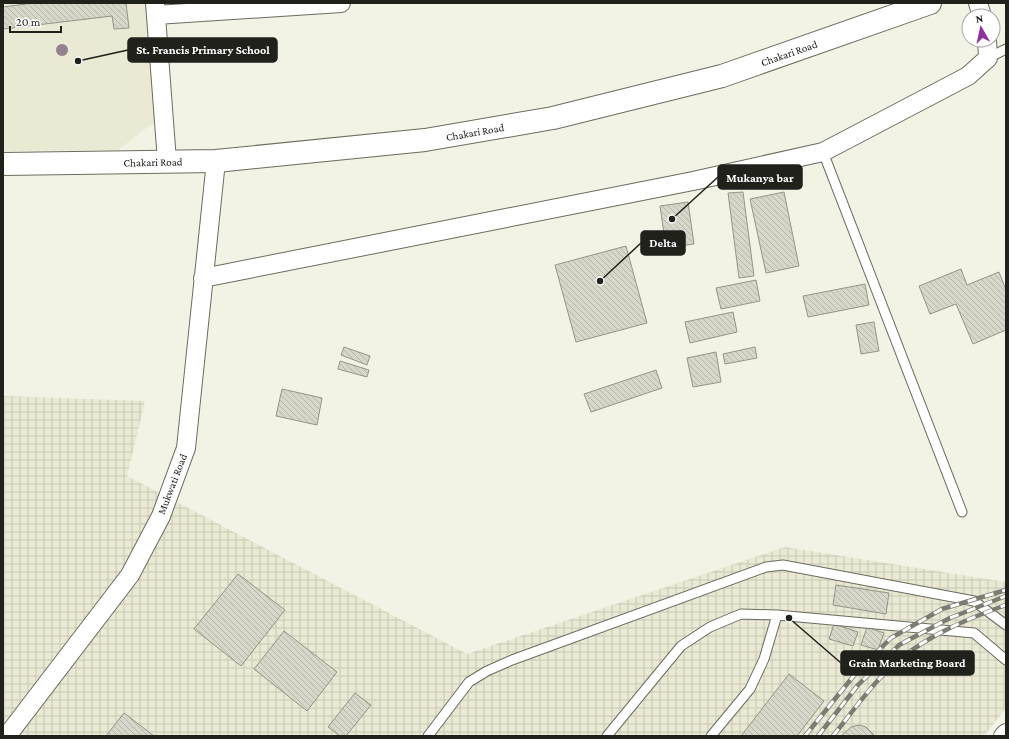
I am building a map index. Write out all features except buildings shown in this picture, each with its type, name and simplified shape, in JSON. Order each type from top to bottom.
[{"type":"main road","name":"Chakari Road","points":[[3,164],[216,161],[425,140],[553,118],[722,76],[930,3]]},
{"type":"street","points":[[167,162],[155,9],[330,4]]},
{"type":"street","points":[[203,278],[686,183],[823,152],[968,76],[988,58],[987,48]]},
{"type":"street","name":"Mukwati Road","points":[[7,736],[130,575],[161,516],[186,448],[216,161]]},
{"type":"street","points":[[1003,736],[1006,733]]},
{"type":"lane","points":[[988,58],[1006,49]]},
{"type":"lane","points":[[823,152],[962,512]]},
{"type":"lane","points":[[428,736],[469,682],[487,671],[512,660],[766,567],[783,565],[974,601],[1006,625]]},
{"type":"lane","points":[[607,736],[681,646],[710,627],[741,614],[777,615],[974,633],[1006,660]]},
{"type":"lane","points":[[711,736],[750,689],[764,659],[777,615]]},
{"type":"shaded area","points":[[3,3],[149,3],[158,119],[118,150],[3,151]]},
{"type":"shaded area","points":[[3,396],[145,401],[127,476],[467,654],[785,547],[1006,582],[1006,708],[984,736],[3,736]]},
{"type":"railway","points":[[805,736],[856,673],[891,638],[942,609],[1006,590]]},
{"type":"railway","points":[[818,736],[858,685],[899,645],[950,618],[1006,596]]},
{"type":"railway","points":[[833,736],[881,677],[908,653],[955,625],[1006,605]]},
{"type":"place","name":"St. Francis Primary School","points":[[78,61]]},
{"type":"place","name":"Mukanya bar","points":[[672,219]]},
{"type":"place","name":"Delta","points":[[600,281]]},
{"type":"place","name":"Grain Marketing Board","points":[[789,618]]}]
